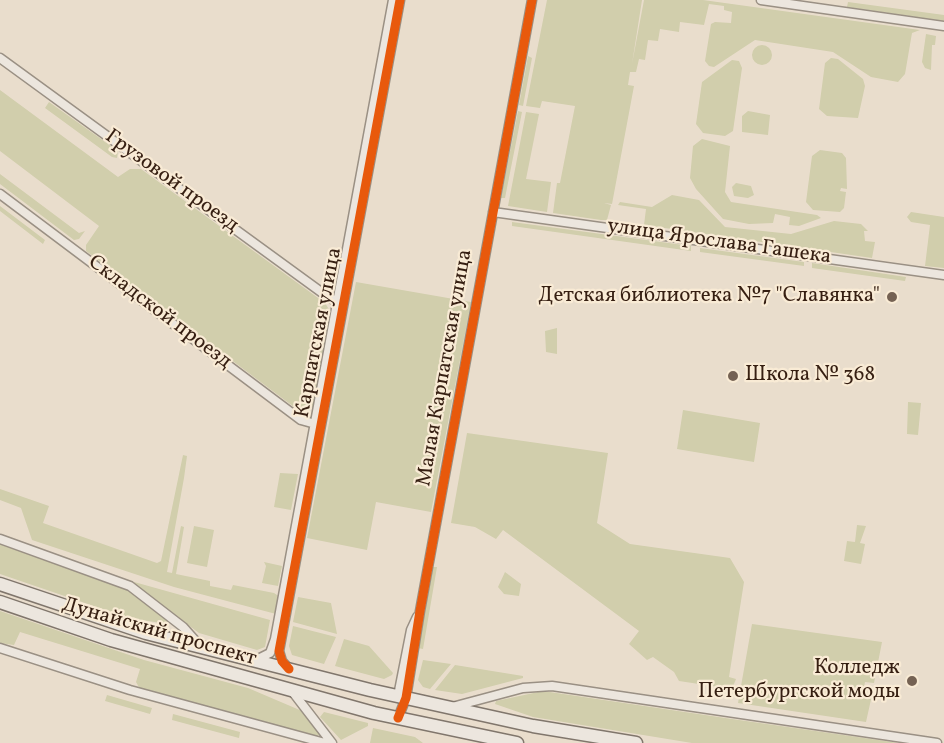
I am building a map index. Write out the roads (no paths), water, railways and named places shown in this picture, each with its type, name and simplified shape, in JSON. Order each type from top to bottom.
[{"type":"main road","name":"Дунайский проспект","points":[[0,584],[116,624],[289,669],[533,726],[636,743]]},
{"type":"main road","name":"Дунайский проспект","points":[[0,602],[111,640],[292,691],[398,718],[517,743]]},
{"type":"main road","name":"Малая Карпатская улица","points":[[398,718],[402,697]]},
{"type":"street","name":"Карпатская улица","points":[[289,669],[282,661],[279,651],[393,0]]},
{"type":"street","name":"Карпатская улица","points":[[340,303],[400,0]]},
{"type":"street","name":"Малая Карпатская улица","points":[[402,697],[411,630],[420,611],[532,0]]},
{"type":"street","points":[[761,0],[944,26]]},
{"type":"street","name":"Грузовой проезд","points":[[0,58],[340,303]]},
{"type":"street","name":"Складской проезд","points":[[0,194],[301,420],[318,425]]},
{"type":"street","name":"улица Ярослава Гашека","points":[[493,212],[944,275]]},
{"type":"street","name":"Карпатская улица","points":[[255,660],[267,656],[272,649],[318,425]]},
{"type":"street","points":[[0,539],[130,586],[183,627],[200,646]]},
{"type":"street","points":[[0,648],[130,690],[332,743]]},
{"type":"street","points":[[451,708],[523,688],[552,686],[937,743]]},
{"type":"street","points":[[292,691],[325,740]]},
{"type":"place","name":"Детская библиотека №7 \"Славянка\"","points":[[892,297]]},
{"type":"place","name":"Школа № 368","points":[[733,376]]},
{"type":"place","name":"Колледж Петербургской моды","points":[[912,681]]}]
